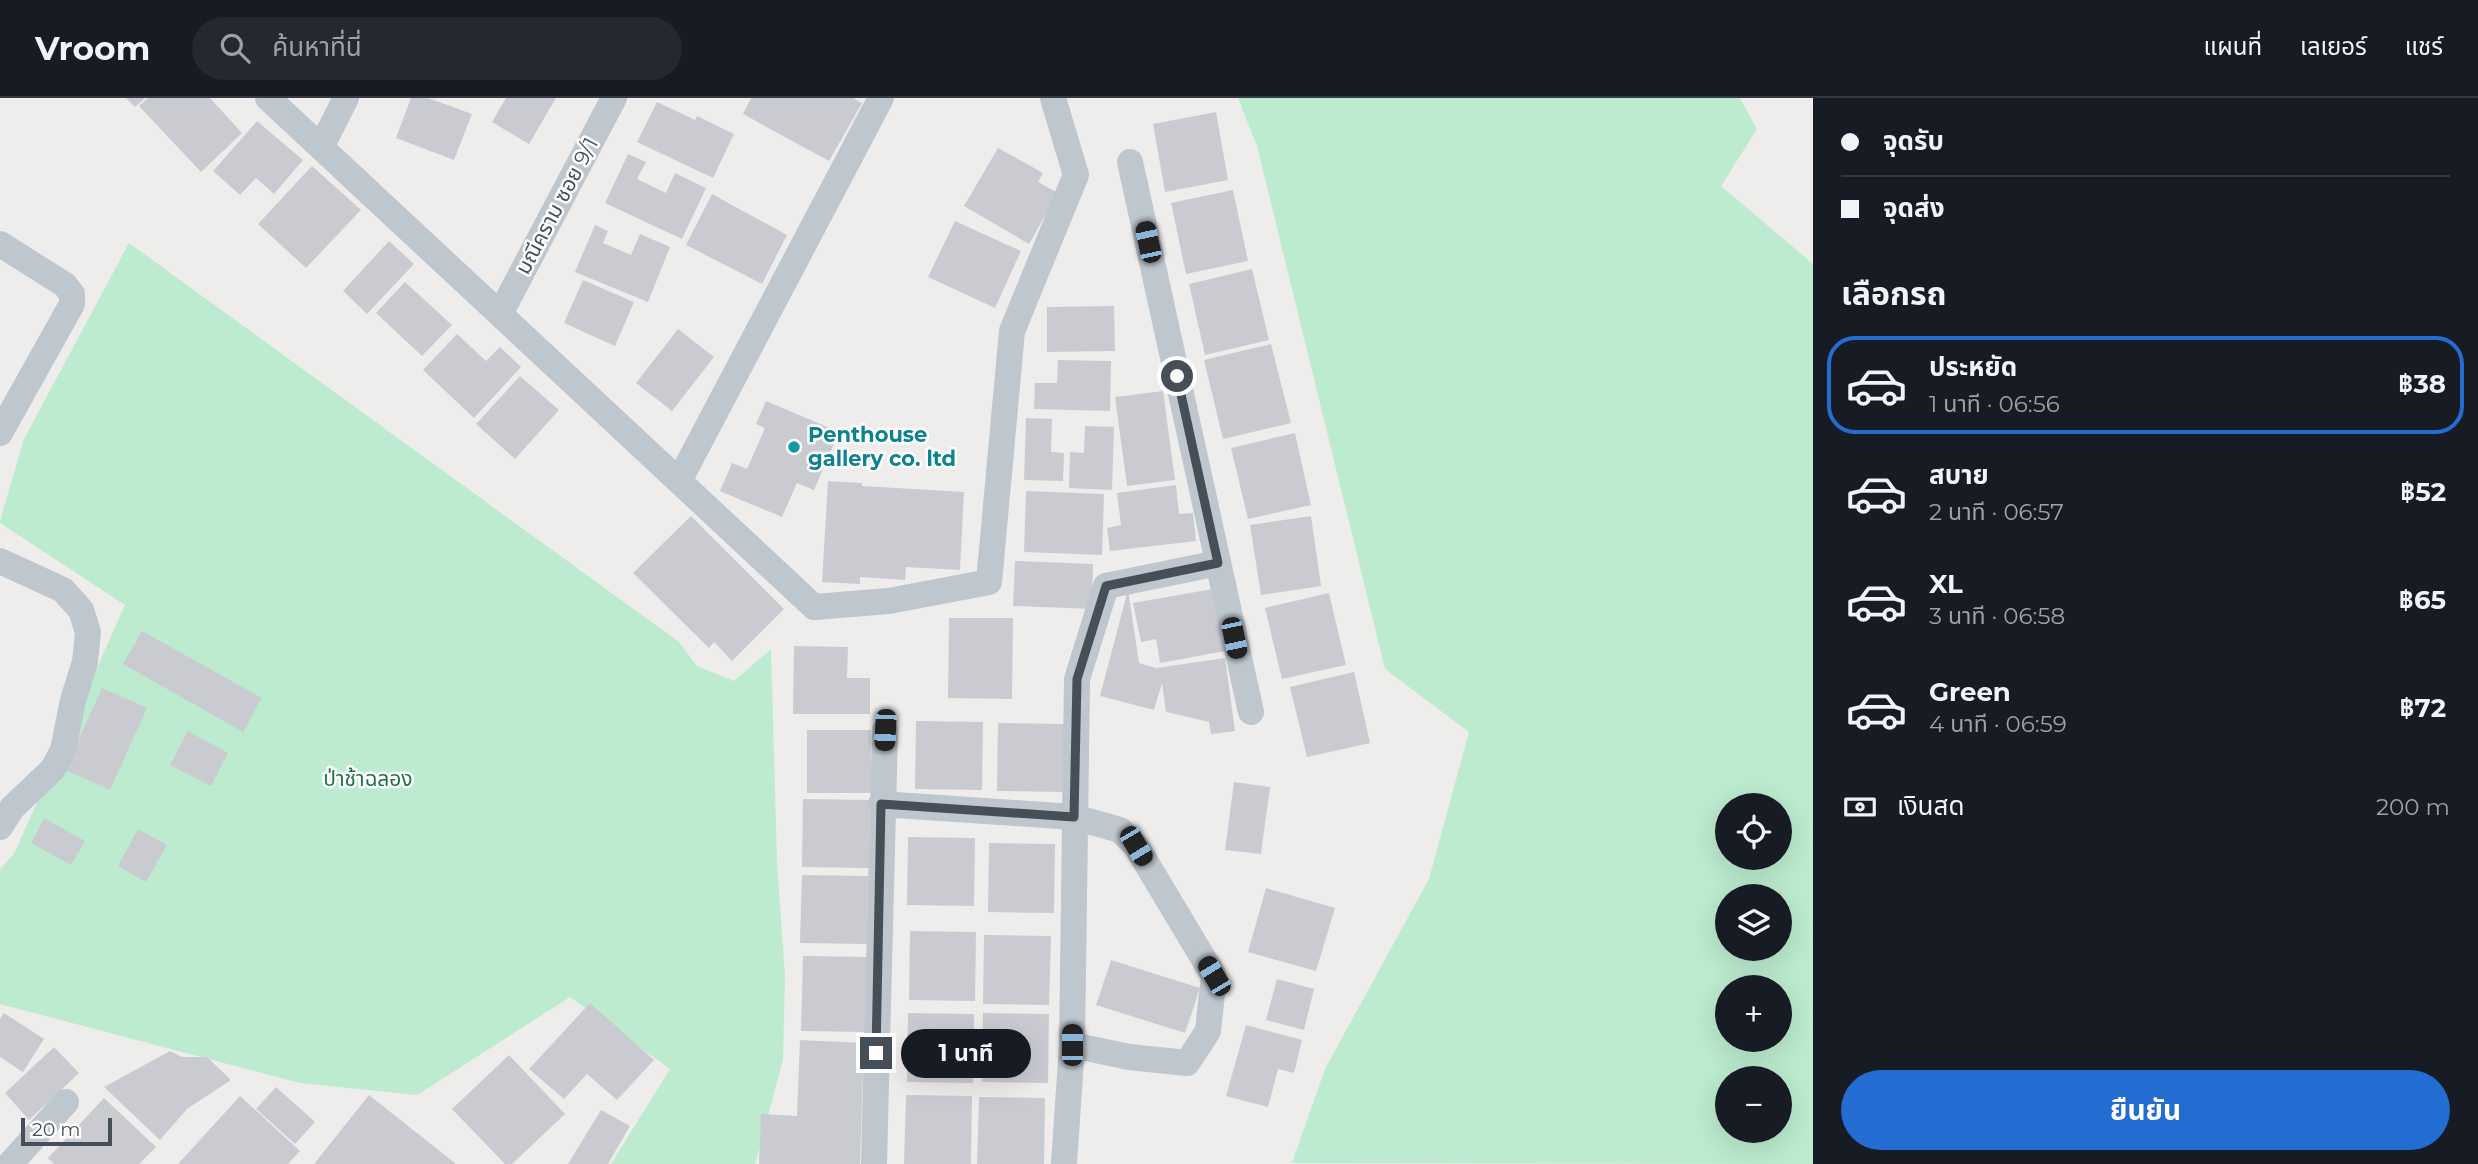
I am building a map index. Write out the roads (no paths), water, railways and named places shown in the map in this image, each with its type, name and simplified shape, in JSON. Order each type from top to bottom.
[{"type":"street","points":[[268,98],[814,607],[889,601],[989,582],[1012,331],[1076,175],[1053,98]]},
{"type":"street","points":[[321,147],[346,98]]},
{"type":"street","name":"มณีคราม ซอย 9/1","points":[[500,314],[614,98]]},
{"type":"street","points":[[679,481],[881,98]]},
{"type":"street","points":[[1130,162],[1251,712]]},
{"type":"street","points":[[0,244],[65,285],[72,294],[72,304],[0,433]]},
{"type":"street","points":[[0,561],[63,590],[81,610],[88,632],[85,662],[73,700],[63,750],[52,769],[12,808],[0,827]]},
{"type":"street","points":[[1064,1164],[1072,1045],[1077,679],[1106,586],[1218,563]]},
{"type":"street","points":[[874,1164],[881,804],[885,730]]},
{"type":"street","points":[[881,804],[1074,817],[1120,830],[1136,846],[1214,976],[1208,1031],[1186,1063],[1129,1057],[1072,1045]]},
{"type":"street","points":[[10,1164],[66,1102]]},
{"type":"place","name":"Penthouse gallery co. ltd","points":[[794,447]]},
{"type":"park label","name":"ป่าช้าฉลอง","points":[[368,779]]}]
